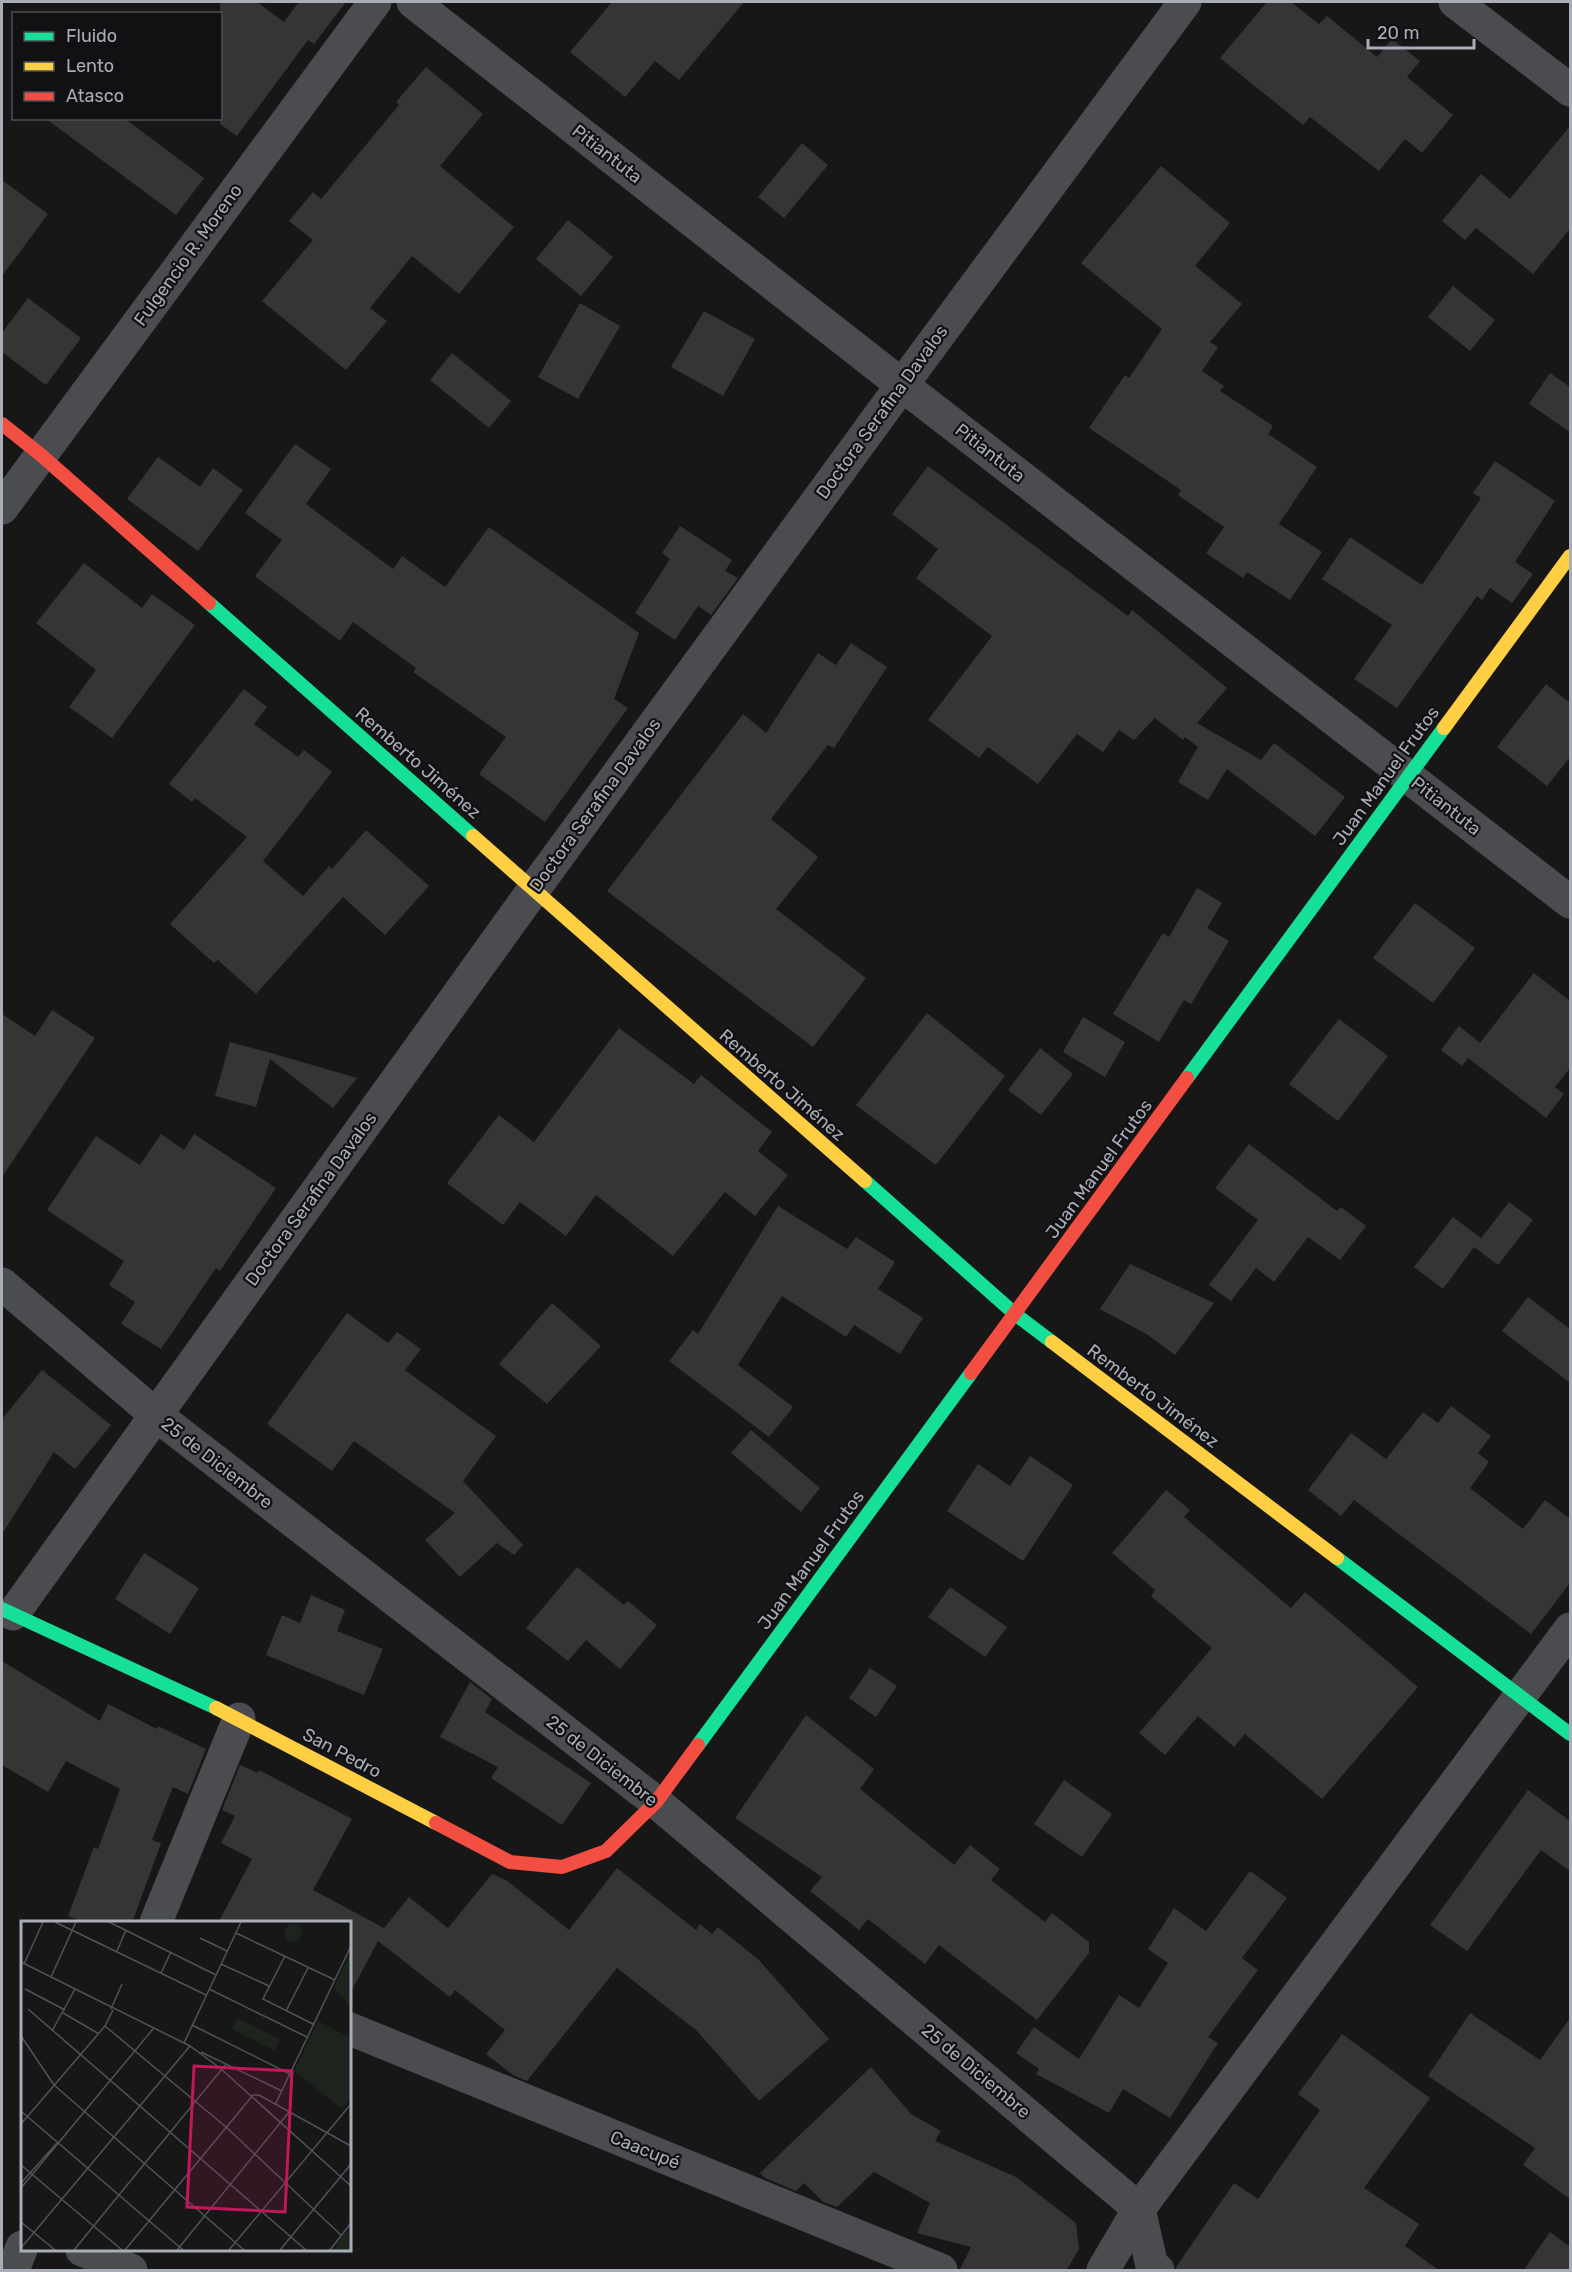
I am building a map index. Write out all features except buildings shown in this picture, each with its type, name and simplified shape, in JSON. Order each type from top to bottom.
[{"type":"street","name":"Fulgencio R. Moreno","points":[[2,508],[375,2]]},
{"type":"street","name":"Pitiantuta","points":[[413,2],[902,385],[1570,902]]},
{"type":"street","name":"Doctora Serafina Davalos","points":[[7,1611],[156,1415],[534,889],[1185,2]]},
{"type":"street","points":[[1455,2],[1570,90]]},
{"type":"street","name":"Remberto Jiménez","points":[[2,424],[41,455],[1015,1314],[1570,1734]]},
{"type":"street","name":"Juan Manuel Frutos","points":[[656,1802],[1570,556]]},
{"type":"street","name":"25 de Diciembre","points":[[2,1284],[156,1415],[656,1802],[1140,2209]]},
{"type":"street","name":"San Pedro","points":[[7,1611],[239,1719],[510,1862],[562,1867],[606,1851],[656,1802]]},
{"type":"street","points":[[1103,2271],[1140,2209],[1570,1629]]},
{"type":"street","points":[[157,1921],[239,1719]]},
{"type":"street","name":"Caacupé","points":[[351,2029],[941,2271]]},
{"type":"street","points":[[1140,2209],[1152,2266],[1158,2271]]},
{"type":"street","points":[[13,2271],[21,2250]]},
{"type":"street","points":[[84,2251],[131,2271]]},
{"type":"traffic: fast","points":[[209,603],[473,836]]},
{"type":"traffic: fast","points":[[1187,1078],[1444,728]]},
{"type":"traffic: fast","points":[[865,1181],[1015,1314],[1052,1342]]},
{"type":"traffic: fast","points":[[698,1745],[971,1373]]},
{"type":"traffic: fast","points":[[1337,1558],[1570,1734]]},
{"type":"traffic: fast","points":[[2,1609],[216,1708]]},
{"type":"traffic: slow","points":[[1444,728],[1570,556]]},
{"type":"traffic: slow","points":[[473,836],[865,1181]]},
{"type":"traffic: slow","points":[[1052,1342],[1337,1558]]},
{"type":"traffic: slow","points":[[216,1708],[436,1823]]},
{"type":"traffic: jam","points":[[2,424],[41,455],[209,603]]},
{"type":"traffic: jam","points":[[971,1373],[1187,1078]]},
{"type":"traffic: jam","points":[[436,1823],[510,1862],[562,1867],[606,1851],[656,1802],[698,1745]]}]
